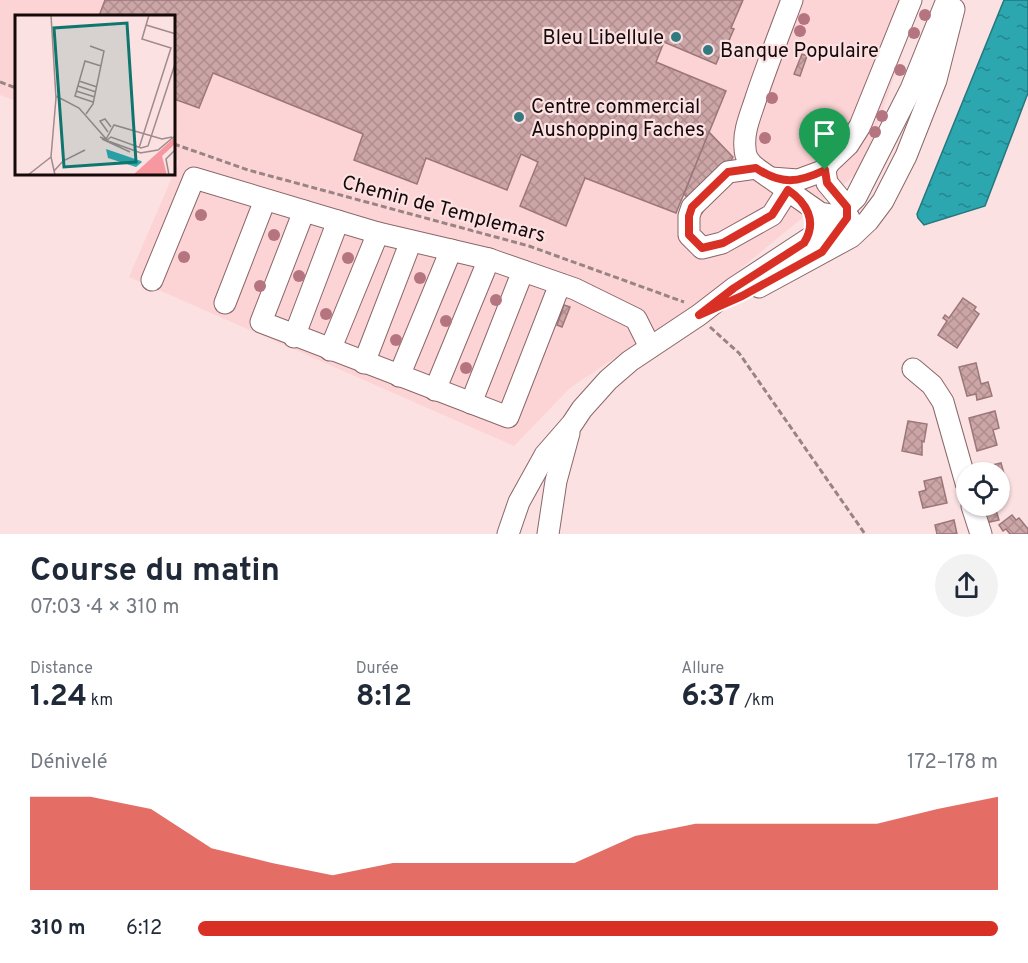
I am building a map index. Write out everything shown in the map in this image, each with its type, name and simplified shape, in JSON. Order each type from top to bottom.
[{"type":"street","points":[[792,0],[744,137],[745,154],[749,162],[820,213],[875,212]]},
{"type":"street","points":[[844,214],[827,183],[825,170],[848,145],[860,126],[911,0]]},
{"type":"street","points":[[508,534],[519,502],[534,474],[553,445],[603,385],[650,347],[699,315],[742,296],[813,247],[844,214],[863,187],[895,123],[947,0]]},
{"type":"street","points":[[813,247],[851,237],[875,212],[896,178],[936,80],[956,0]]},
{"type":"street","points":[[778,183],[798,180],[825,170]]},
{"type":"street","points":[[152,280],[194,178],[378,233],[489,259],[575,289],[636,319],[650,347]]},
{"type":"street","points":[[778,183],[810,217],[813,247]]},
{"type":"street","points":[[225,303],[265,200]]},
{"type":"street","points":[[304,212],[261,322],[294,337],[508,417],[560,284]]},
{"type":"street","points":[[294,337],[338,221]]},
{"type":"street","points":[[330,350],[378,233]]},
{"type":"street","points":[[364,363],[411,241]]},
{"type":"street","points":[[399,376],[451,250]]},
{"type":"street","points":[[435,390],[489,259]]},
{"type":"street","points":[[471,404],[523,271]]},
{"type":"street","points":[[913,369],[932,385],[943,402],[960,462]]},
{"type":"street","points":[[548,534],[559,467],[572,424]]},
{"type":"street","points":[[975,516],[981,534]]},
{"type":"path","points":[[0,82],[15,88]]},
{"type":"path","name":"Chemin de Templemars","points":[[176,145],[248,170],[529,246],[690,304],[708,326],[739,353],[865,534]]},
{"type":"shaded area","points":[[0,0],[921,0],[862,169],[711,293],[570,388],[514,446],[129,277],[173,176],[176,176],[179,161],[176,160],[176,15],[15,15],[15,101],[0,95]]},
{"type":"water","points":[[1004,0],[1028,0],[1028,93],[985,206],[924,225],[917,214]]},
{"type":"building","name":"Centre commercial Aushopping Faches","points":[[105,0],[743,0],[731,28],[734,29],[727,47],[724,46],[716,64],[664,42],[656,62],[726,91],[676,213],[585,178],[566,226],[520,206],[538,162],[521,154],[507,190],[426,158],[417,184],[354,160],[363,134],[213,73],[199,108],[176,100],[176,15],[99,15]]},
{"type":"building","points":[[802,54],[807,56],[800,76],[794,74]]},
{"type":"building","points":[[709,132],[733,157],[702,213],[684,194]]},
{"type":"building","points":[[963,298],[976,307],[974,310],[979,314],[957,348],[938,335],[947,321],[943,318],[945,315],[949,318]]},
{"type":"building","points":[[564,305],[570,307],[562,327],[557,325]]},
{"type":"building","points":[[976,363],[981,384],[988,382],[992,396],[977,400],[976,394],[967,396],[959,367]]},
{"type":"building","points":[[995,411],[999,428],[993,430],[997,445],[977,451],[969,418]]},
{"type":"building","points":[[908,421],[927,424],[924,442],[922,441],[922,455],[902,451]]},
{"type":"building","points":[[941,477],[947,503],[923,508],[919,492],[926,490],[924,481]]},
{"type":"building","points":[[1012,515],[1016,520],[1019,518],[1028,529],[1028,534],[1010,534],[1006,529],[1003,531],[999,525]]},
{"type":"building","points":[[983,516],[998,516],[999,520],[985,523]]},
{"type":"building","points":[[954,520],[957,534],[937,534],[935,525]]},
{"type":"place","name":"Bleu Libellule","points":[[676,37]]},
{"type":"place","name":"Banque Populaire","points":[[708,50]]},
{"type":"place","name":"Centre commercial Aushopping Faches","points":[[519,117]]},
{"type":"route","points":[[756,168],[770,178],[789,181],[808,178],[825,170],[827,183],[847,207],[847,218],[822,252],[742,296],[699,315],[734,288],[804,243],[811,227],[807,208],[799,197],[788,190],[772,215],[723,243],[702,248],[689,235],[689,216],[692,207],[728,172],[756,168]]}]
